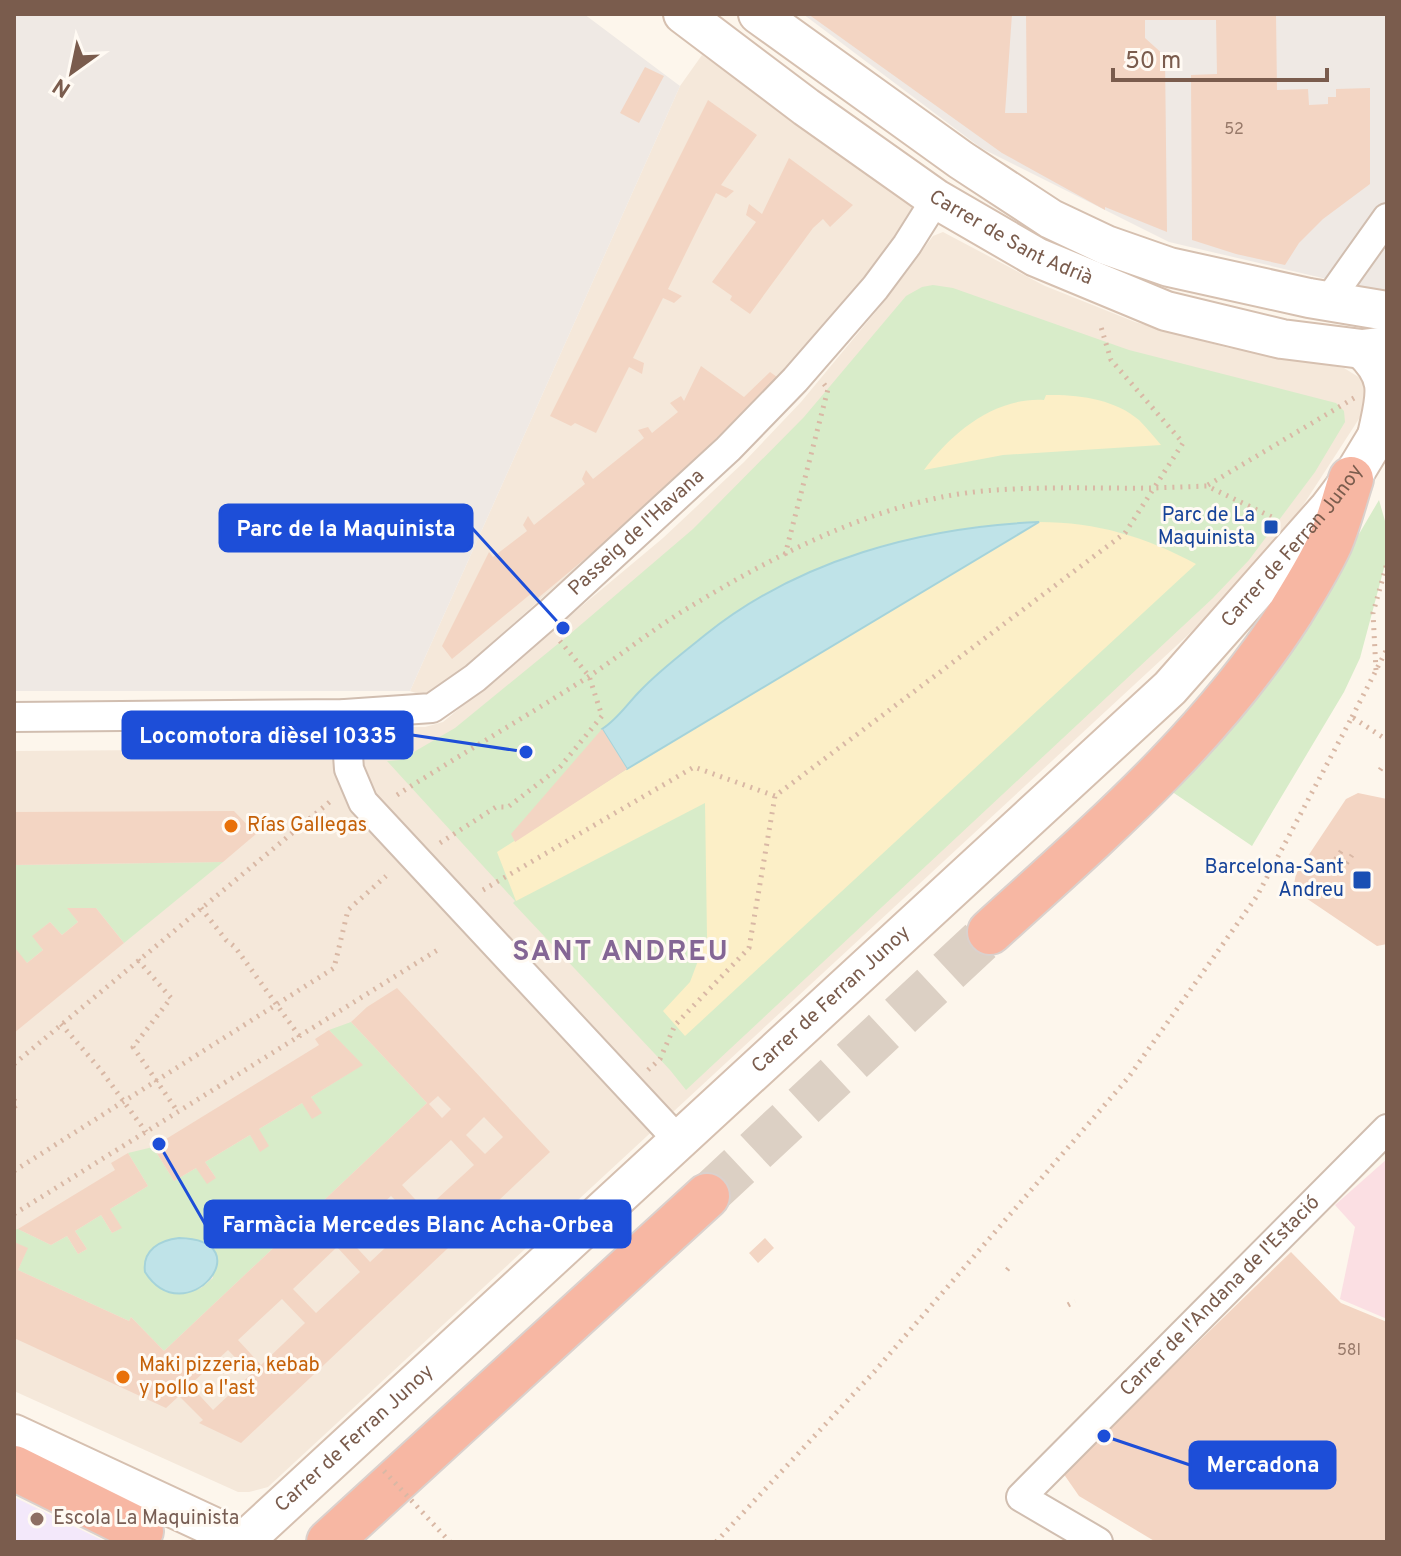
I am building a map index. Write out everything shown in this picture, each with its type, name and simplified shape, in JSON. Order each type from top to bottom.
[{"type":"highway","points":[[990,932],[1152,782],[1232,693],[1270,645],[1309,583],[1330,542],[1351,479]]},
{"type":"highway","points":[[329,1542],[707,1196]]},
{"type":"highway","points":[[14,1468],[141,1531]]},
{"type":"street","name":"Carrer de Sant Adrià","points":[[683,14],[806,107],[936,199],[1036,257],[1166,311],[1282,339],[1375,347]]},
{"type":"street","name":"Carrer de Sant Adrià","points":[[758,14],[961,160],[1051,219],[1106,245],[1169,267],[1387,311]]},
{"type":"street","points":[[936,199],[961,160]]},
{"type":"street","name":"Passeig de l'Havana","points":[[14,717],[345,714],[432,708],[475,678],[551,612],[728,449],[795,380],[875,288],[936,199]]},
{"type":"street","points":[[1328,301],[1387,218]]},
{"type":"street","points":[[1375,347],[1385,394],[1382,431]]},
{"type":"street","name":"Carrer de Ferran Junoy","points":[[244,1541],[1170,688],[1329,508],[1382,431]]},
{"type":"street","points":[[345,714],[349,769],[363,802],[679,1141]]},
{"type":"street","name":"Carrer de l'Andana de l'Estació","points":[[1098,1542],[1021,1497],[1387,1129]]},
{"type":"street","points":[[14,1434],[244,1541]]},
{"type":"path","points":[[648,1070],[660,1059],[675,1025],[749,948],[775,796],[1125,533],[1183,443],[1111,360],[1101,327]]},
{"type":"path","points":[[785,555],[828,389],[823,384]]},
{"type":"path","points":[[1207,486],[1358,395]]},
{"type":"path","points":[[397,795],[589,676],[687,608],[785,555],[836,531],[890,511],[944,497],[998,491],[1207,486],[1284,523]]},
{"type":"path","points":[[1376,670],[1373,613],[1387,563]]},
{"type":"path","points":[[440,843],[496,807],[508,807],[560,767],[602,716],[589,676],[557,637]]},
{"type":"path","points":[[716,1542],[874,1372],[1128,1078],[1257,896],[1387,649]]},
{"type":"path","points":[[1352,717],[1387,740]]},
{"type":"path","points":[[483,890],[694,767],[775,796]]},
{"type":"path","points":[[14,1064],[332,800]]},
{"type":"path","points":[[1331,866],[1344,847]]},
{"type":"path","points":[[1342,870],[1352,855]]},
{"type":"path","points":[[14,1171],[334,968],[348,910],[386,876]]},
{"type":"path","points":[[201,908],[235,947],[300,1037]]},
{"type":"path","points":[[14,1214],[439,949]]},
{"type":"path","points":[[138,960],[171,998],[133,1047],[178,1112]]},
{"type":"path","points":[[61,1024],[125,1101],[146,1132]]},
{"type":"path","points":[[14,1100],[18,1104],[14,1107]]},
{"type":"path","points":[[1007,1270],[1012,1264]]},
{"type":"path","points":[[384,1471],[450,1542]]},
{"type":"shaded area","points":[[14,14],[584,14],[680,86],[410,691],[14,691]]},
{"type":"shaded area","points":[[803,14],[1387,14],[1387,293],[1169,242],[981,148]]},
{"type":"shaded area","points":[[702,55],[911,202],[913,218],[787,379],[430,698],[410,691],[680,86]]},
{"type":"shaded area","points":[[943,232],[1045,286],[1135,322],[1228,348],[1344,368],[1365,381],[1366,408],[1300,510],[1221,602],[1188,635],[268,1487],[238,1492],[14,1391],[14,751],[289,749],[289,727],[425,727],[443,722],[663,538],[744,462],[801,402],[883,303],[933,236]]},
{"type":"shaded area","points":[[1387,1159],[1387,1319],[1340,1299],[1355,1227],[1335,1205]]},
{"type":"shaded area","name":"Escola La Maquinista","points":[[14,1497],[106,1542],[14,1542]]},
{"type":"green space","points":[[933,285],[953,288],[1129,350],[1336,403],[1344,411],[1345,422],[1315,472],[1249,560],[1213,598],[686,1090],[387,761],[400,760],[455,728],[693,529],[804,417],[906,296]]},
{"type":"green space","points":[[1379,500],[1387,528],[1387,557],[1360,658],[1344,692],[1252,846],[1168,789],[1336,573]]},
{"type":"green space","points":[[223,862],[124,943],[96,908],[68,908],[78,922],[62,935],[50,922],[33,936],[43,950],[27,963],[14,951],[14,865]]},
{"type":"green space","points":[[351,1022],[427,1103],[164,1351],[131,1317],[129,1321],[18,1270],[27,1249],[14,1242],[14,1230],[18,1229],[51,1245],[67,1236],[78,1254],[87,1249],[75,1231],[101,1215],[112,1233],[121,1228],[110,1209],[148,1186],[128,1153],[153,1147],[174,1181],[196,1168],[216,1178],[205,1162],[250,1135],[260,1151],[259,1129],[302,1103],[321,1113],[311,1097],[362,1065],[329,1030]],"holes":[[[186,1238],[205,1244],[214,1253],[213,1278],[201,1288],[187,1291],[144,1269],[153,1249],[164,1242]]]},
{"type":"sand","points":[[1046,395],[1083,397],[1119,407],[1139,420],[1161,445],[1003,455],[924,470],[961,430],[976,420],[1009,404],[1044,400]]},
{"type":"sand","points":[[1039,522],[1081,525],[1120,533],[1159,546],[1196,564],[685,1036],[663,1011],[690,982],[707,937],[705,803],[516,901],[497,852],[627,769]]},
{"type":"water","points":[[1039,522],[627,769],[602,729],[656,676],[705,635],[780,586],[863,552],[906,540],[950,531]]},
{"type":"water","points":[[179,1238],[204,1243],[216,1253],[217,1266],[209,1279],[196,1289],[179,1294],[161,1289],[145,1272],[145,1264],[154,1248],[165,1241]]},
{"type":"building","points":[[808,14],[1012,14],[1005,113],[1027,113],[1026,14],[1276,14],[1277,90],[1308,89],[1309,105],[1328,104],[1328,97],[1336,97],[1336,89],[1370,88],[1370,184],[1323,219],[1299,243],[1285,265],[1192,240],[1191,75],[1217,74],[1216,20],[1145,20],[1145,38],[1165,56],[1167,232],[1105,207],[1105,210],[1002,153]]},
{"type":"building","points":[[645,67],[664,76],[639,123],[620,113]]},
{"type":"building","points":[[708,100],[757,135],[721,185],[734,191],[726,198],[716,193],[700,224],[668,289],[682,296],[674,303],[663,298],[633,358],[644,363],[642,374],[629,367],[596,433],[575,423],[571,426],[550,416]]},
{"type":"building","points":[[789,158],[853,205],[830,227],[823,219],[813,228],[750,314],[712,282],[756,222],[746,215],[749,204],[762,214]]},
{"type":"building","points":[[701,366],[744,397],[770,372],[777,377],[653,502],[538,598],[533,592],[452,659],[442,646],[489,552],[493,557],[527,531],[523,525],[528,516],[534,525],[585,484],[582,479],[586,470],[593,479],[644,438],[638,430],[648,427],[652,433],[678,412],[670,403],[681,396],[684,401]]},
{"type":"building","points":[[602,729],[627,769],[515,842],[511,834]]},
{"type":"building","name":"Barcelona-Sant Andreu","points":[[1358,793],[1387,799],[1387,944],[1377,946],[1300,894],[1294,884],[1296,874],[1346,799]]},
{"type":"building","points":[[234,811],[256,834],[223,862],[14,865],[14,812]]},
{"type":"building","points":[[67,908],[96,908],[124,943],[14,1033],[14,951],[16,949],[27,963],[43,950],[32,936],[50,922],[62,935],[78,922]]},
{"type":"building","points":[[397,988],[550,1152],[241,1443],[199,1423],[203,1420],[179,1396],[166,1408],[14,1338],[14,1242],[28,1248],[18,1270],[129,1321],[131,1317],[164,1351],[427,1103],[351,1022],[367,1007]],"holes":[[[438,1096],[451,1109],[442,1118],[429,1104]],[[484,1117],[503,1137],[485,1154],[466,1135]],[[451,1140],[474,1165],[425,1210],[402,1185]],[[391,1196],[415,1220],[370,1262],[347,1237]],[[337,1247],[360,1272],[316,1313],[293,1289]],[[282,1299],[305,1323],[261,1365],[238,1340]],[[228,1350],[251,1374],[213,1410],[190,1385]]]},
{"type":"building","points":[[329,1030],[363,1065],[311,1097],[322,1113],[312,1119],[302,1103],[259,1129],[269,1146],[260,1152],[250,1135],[205,1162],[216,1178],[207,1184],[196,1168],[174,1181],[153,1147],[319,1045],[315,1039]]},
{"type":"building","points":[[128,1153],[148,1186],[110,1209],[122,1228],[112,1233],[101,1215],[75,1231],[87,1249],[78,1254],[67,1236],[51,1245],[18,1229],[115,1170],[111,1163]]},
{"type":"building","points":[[765,1238],[774,1248],[758,1263],[749,1253]]},
{"type":"building","points":[[1291,1252],[1341,1303],[1387,1322],[1387,1542],[1156,1542],[1079,1496],[1063,1473]]},
{"type":"tunnel","points":[[707,1196],[990,932]]},
{"type":"place","name":"Parc de La Maquinista","points":[[1271,527]]},
{"type":"place","name":"Parc de la Maquinista","points":[[563,628]]},
{"type":"place","name":"Locomotora dièsel 10335","points":[[526,752]]},
{"type":"place","name":"Rías Gallegas","points":[[231,826]]},
{"type":"place","name":"Barcelona-Sant Andreu","points":[[1362,880]]},
{"type":"place","name":"Farmàcia Mercedes Blanc Acha-Orbea","points":[[159,1144]]},
{"type":"place","name":"Maki pizzeria, kebab y pollo a l'ast","points":[[123,1377]]},
{"type":"place","name":"Mercadona","points":[[1104,1436]]},
{"type":"place","name":"Escola La Maquinista","points":[[37,1519]]},
{"type":"district","name":"SANT ANDREU","points":[[621,953]]}]
